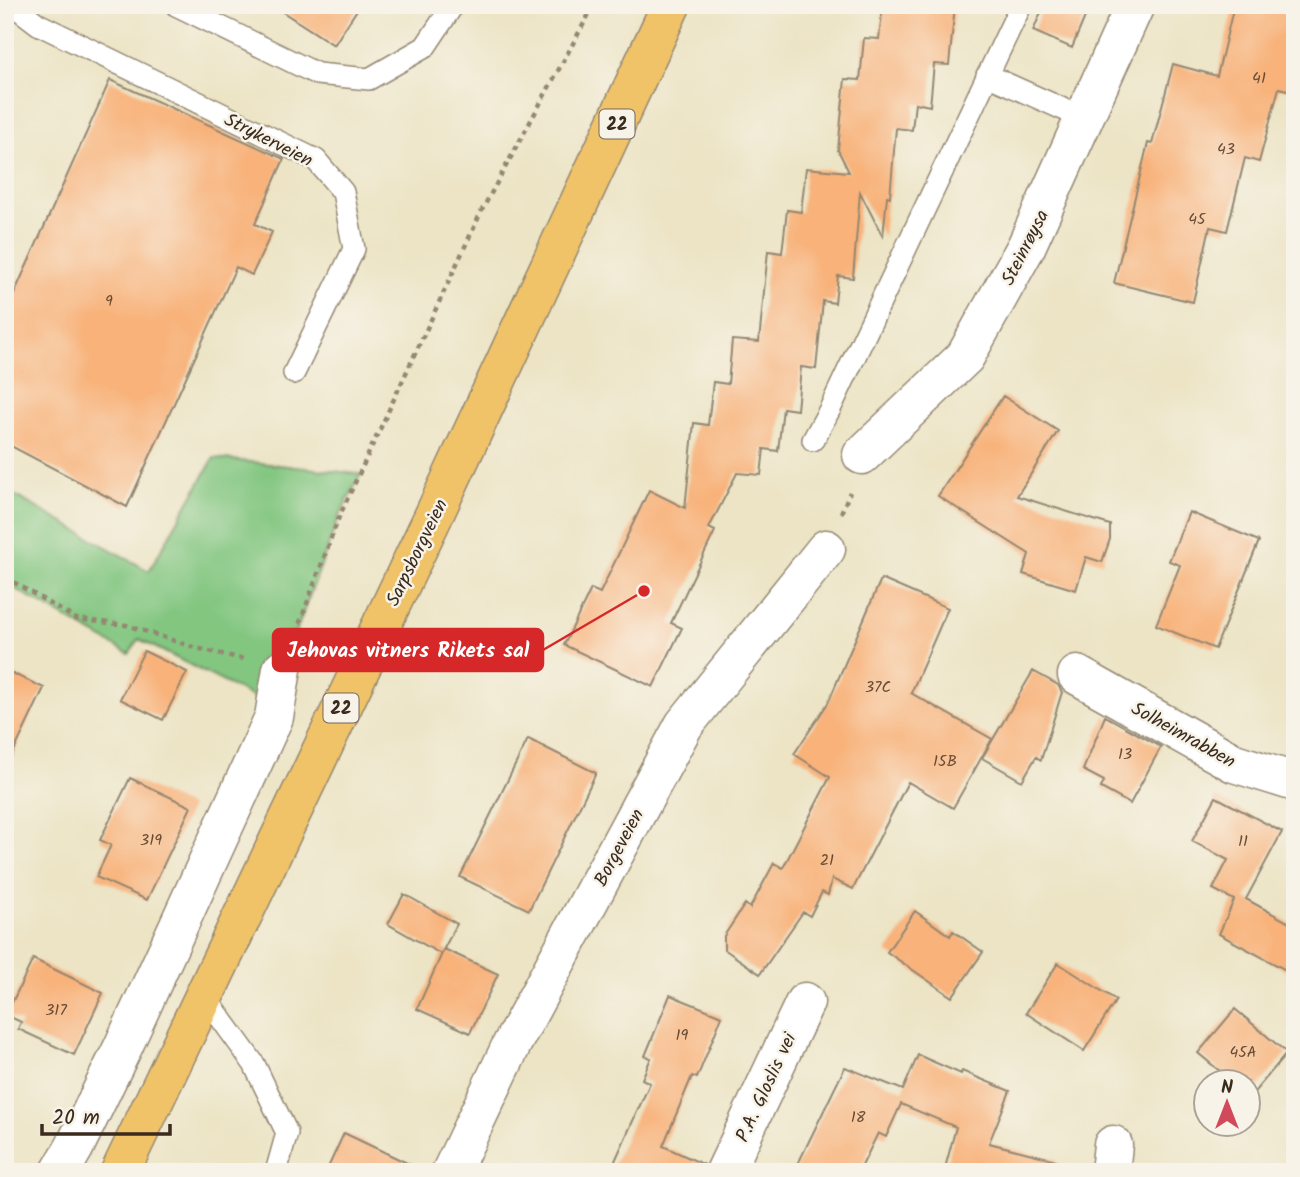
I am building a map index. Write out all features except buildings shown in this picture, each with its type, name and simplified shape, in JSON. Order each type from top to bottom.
[{"type":"highway","name":"Sarpsborgveien","points":[[120,1172],[428,527],[671,5]]},
{"type":"street","name":"Steinrøysa","points":[[862,455],[965,357],[1026,247],[1135,5]]},
{"type":"street","name":"Borgeveien","points":[[451,1172],[512,1044],[684,725],[826,549]]},
{"type":"street","points":[[60,1172],[123,1046],[274,717],[282,669]]},
{"type":"street","name":"Solheimrabben","points":[[1077,675],[1234,763],[1295,782]]},
{"type":"street","name":"P.A. Gloslis vei","points":[[725,1172],[805,1002]]},
{"type":"lane","name":"Strykerveien","points":[[13,5],[38,24],[316,160],[344,192],[354,249],[294,373]]},
{"type":"lane","points":[[183,6],[317,74],[369,79],[425,47],[453,5]]},
{"type":"lane","points":[[813,440],[1021,5]]},
{"type":"lane","points":[[987,75],[1083,118]]},
{"type":"lane","points":[[204,995],[254,1064],[287,1133],[276,1172]]},
{"type":"path","points":[[5,577],[76,619],[125,625],[196,648],[282,669],[339,517],[482,210],[594,5]]},
{"type":"path","points":[[826,549],[847,501],[862,455]]},
{"type":"green space","points":[[214,458],[361,474],[339,517],[282,669],[263,702],[139,639],[129,654],[5,583],[5,490],[149,571]]},
{"type":"place","name":"Jehovas vitners Rikets sal","points":[[644,591]]}]
